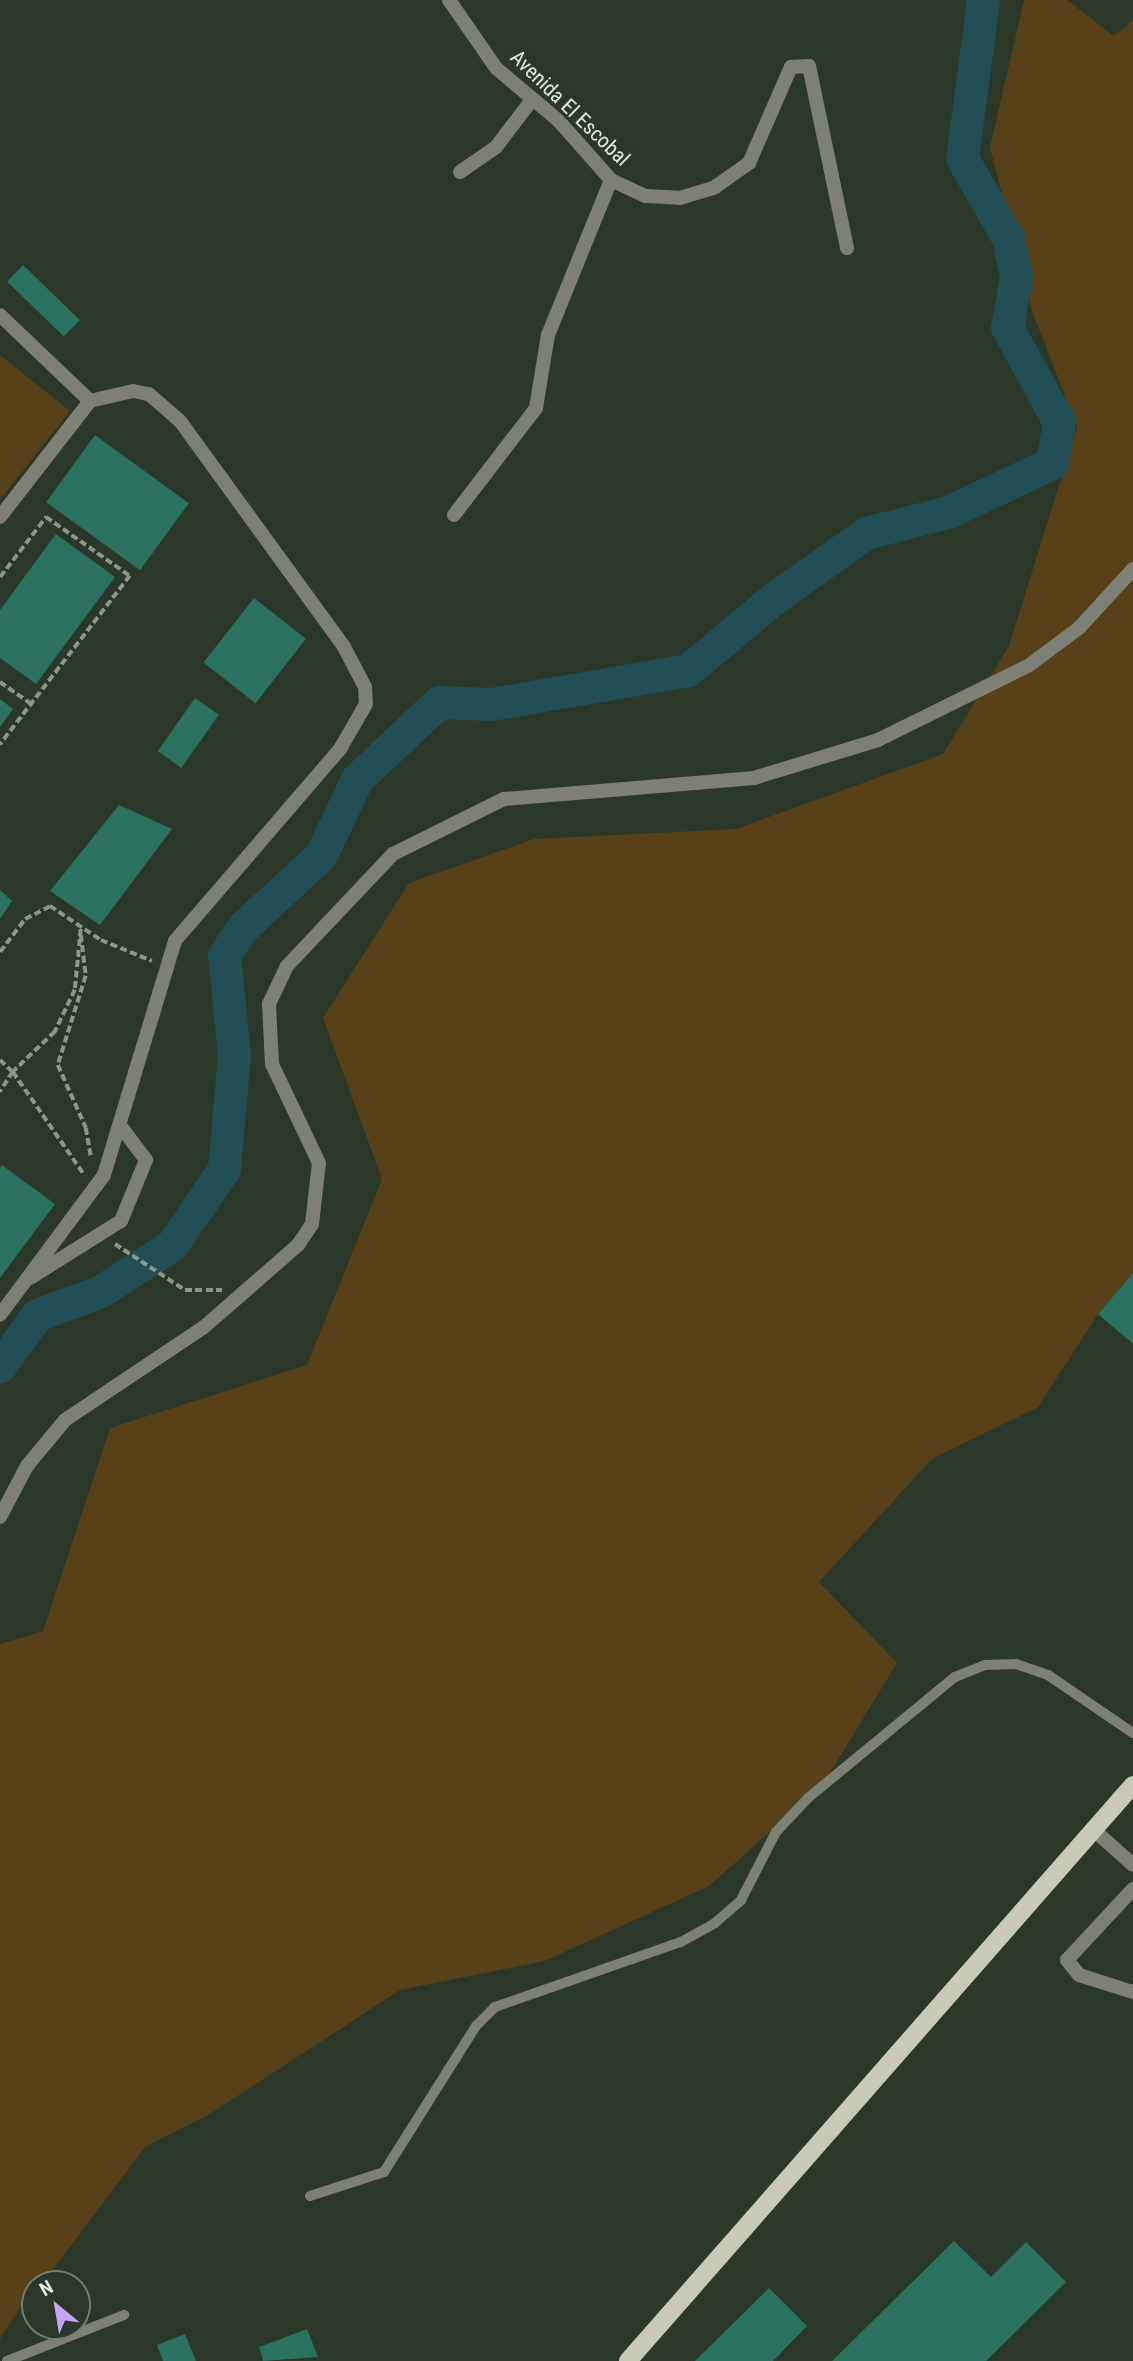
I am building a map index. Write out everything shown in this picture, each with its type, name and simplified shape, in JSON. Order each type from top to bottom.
[{"type":"main road","points":[[628,2361],[1133,1786]]},
{"type":"street","name":"Avenida El Escobal","points":[[449,0],[496,68],[585,147],[611,180],[646,196],[680,198],[715,187],[749,163],[791,67],[801,63],[815,73],[847,248]]},
{"type":"street","points":[[460,172],[496,147],[531,101]]},
{"type":"street","points":[[454,515],[536,408],[548,335],[611,180]]},
{"type":"street","points":[[0,315],[90,401]]},
{"type":"street","points":[[0,517],[90,401],[133,391],[164,404],[344,647],[365,687],[366,704],[340,749],[183,930],[164,963],[122,1128],[92,1194],[20,1284],[0,1315]]},
{"type":"street","points":[[0,1517],[27,1466],[65,1420],[204,1327],[298,1245],[321,1184],[319,1163],[272,1064],[269,1004],[287,966],[393,854],[504,799],[754,778],[878,740],[1028,666],[1079,628],[1133,569]]},
{"type":"street","points":[[20,1284],[121,1221],[146,1160],[122,1128]]},
{"type":"street","points":[[1094,1830],[1133,1865]]},
{"type":"street","points":[[1133,1889],[1068,1960],[1071,1971],[1133,1992]]},
{"type":"lane","points":[[310,2196],[384,2172],[476,2026],[495,2007],[681,1942],[715,1923],[741,1900],[776,1832],[808,1798],[956,1677],[985,1665],[1016,1664],[1048,1675],[1133,1733]]},
{"type":"lane","points":[[7,2361],[124,2315]]},
{"type":"path","points":[[0,577],[46,517],[130,576],[0,745]]},
{"type":"path","points":[[0,682],[32,704]]},
{"type":"path","points":[[0,952],[25,919],[50,906],[80,929],[164,963]]},
{"type":"path","points":[[0,1091],[13,1072],[60,1021],[75,989],[80,929]]},
{"type":"path","points":[[80,929],[86,976],[58,1065],[86,1128],[92,1194]]},
{"type":"path","points":[[0,1060],[13,1072],[92,1194]]},
{"type":"path","points":[[125,1254],[168,1283],[196,1292],[245,1290]]},
{"type":"shaded area","points":[[1024,0],[1067,0],[1114,36],[1133,20],[1133,1273],[1098,1314],[1038,1407],[932,1459],[819,1582],[897,1663],[822,1786],[709,1886],[545,1961],[400,1990],[210,2114],[146,2146],[53,2270],[21,2270],[21,2306],[0,2339],[0,1644],[43,1631],[110,1428],[307,1365],[382,1179],[323,1018],[409,883],[534,839],[736,829],[943,754],[1009,646],[1077,427],[1032,311],[990,147]]},
{"type":"shaded area","points":[[0,355],[70,411],[0,500]]},
{"type":"building","points":[[23,265],[80,320],[64,336],[7,282]]},
{"type":"building","points":[[95,435],[189,503],[140,570],[46,502]]},
{"type":"building","points":[[56,534],[115,577],[36,684],[0,658],[0,610]]},
{"type":"building","points":[[254,598],[306,639],[256,703],[204,663]]},
{"type":"building","points":[[195,698],[219,715],[181,768],[158,751]]},
{"type":"building","points":[[0,699],[13,709],[0,727]]},
{"type":"building","points":[[119,805],[172,829],[100,925],[50,891]]},
{"type":"building","points":[[0,890],[12,901],[0,919]]},
{"type":"building","points":[[2,1165],[55,1204],[0,1278],[0,1168]]},
{"type":"building","points":[[1133,1273],[1133,1344],[1098,1314]]},
{"type":"building","points":[[954,2241],[991,2277],[1026,2242],[1066,2282],[986,2361],[832,2361]]},
{"type":"building","points":[[769,2288],[807,2326],[773,2361],[695,2361]]},
{"type":"building","points":[[307,2329],[318,2357],[263,2361],[259,2347]]},
{"type":"building","points":[[185,2334],[196,2361],[163,2361],[157,2345]]},
{"type":"waterway","points":[[0,1366],[37,1315],[101,1291],[172,1245],[224,1169],[234,1055],[224,955],[243,927],[321,855],[357,779],[439,702],[491,704],[688,670],[774,598],[866,533],[948,512],[1052,463],[1059,422],[1007,327],[1016,277],[1008,238],[962,158],[983,0]]}]
